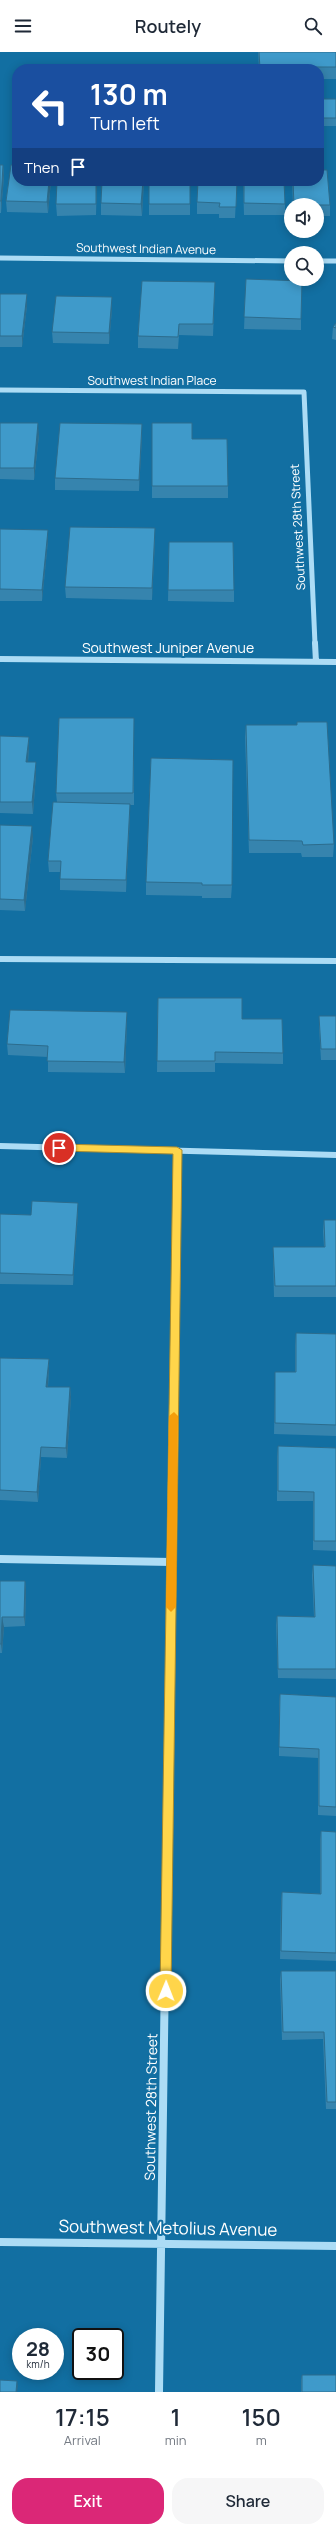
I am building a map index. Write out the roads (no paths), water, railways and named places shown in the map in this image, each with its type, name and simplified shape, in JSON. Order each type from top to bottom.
[{"type":"street","name":"Southwest Indian Avenue","points":[[0,258],[284,260]]},
{"type":"street","points":[[324,261],[336,261]]},
{"type":"street","name":"Southwest Indian Place","points":[[0,390],[304,392]]},
{"type":"street","name":"Southwest 28th Street","points":[[304,392],[316,662]]},
{"type":"street","name":"Southwest Juniper Avenue","points":[[0,659],[336,662]]},
{"type":"street","points":[[0,959],[336,961]]},
{"type":"street","points":[[0,1146],[336,1155]]},
{"type":"street","name":"Southwest 28th Street","points":[[159,2392],[177,1150]]},
{"type":"street","points":[[0,1559],[172,1562]]},
{"type":"street","name":"Southwest Metolius Avenue","points":[[0,2242],[162,2246],[336,2246]]}]
